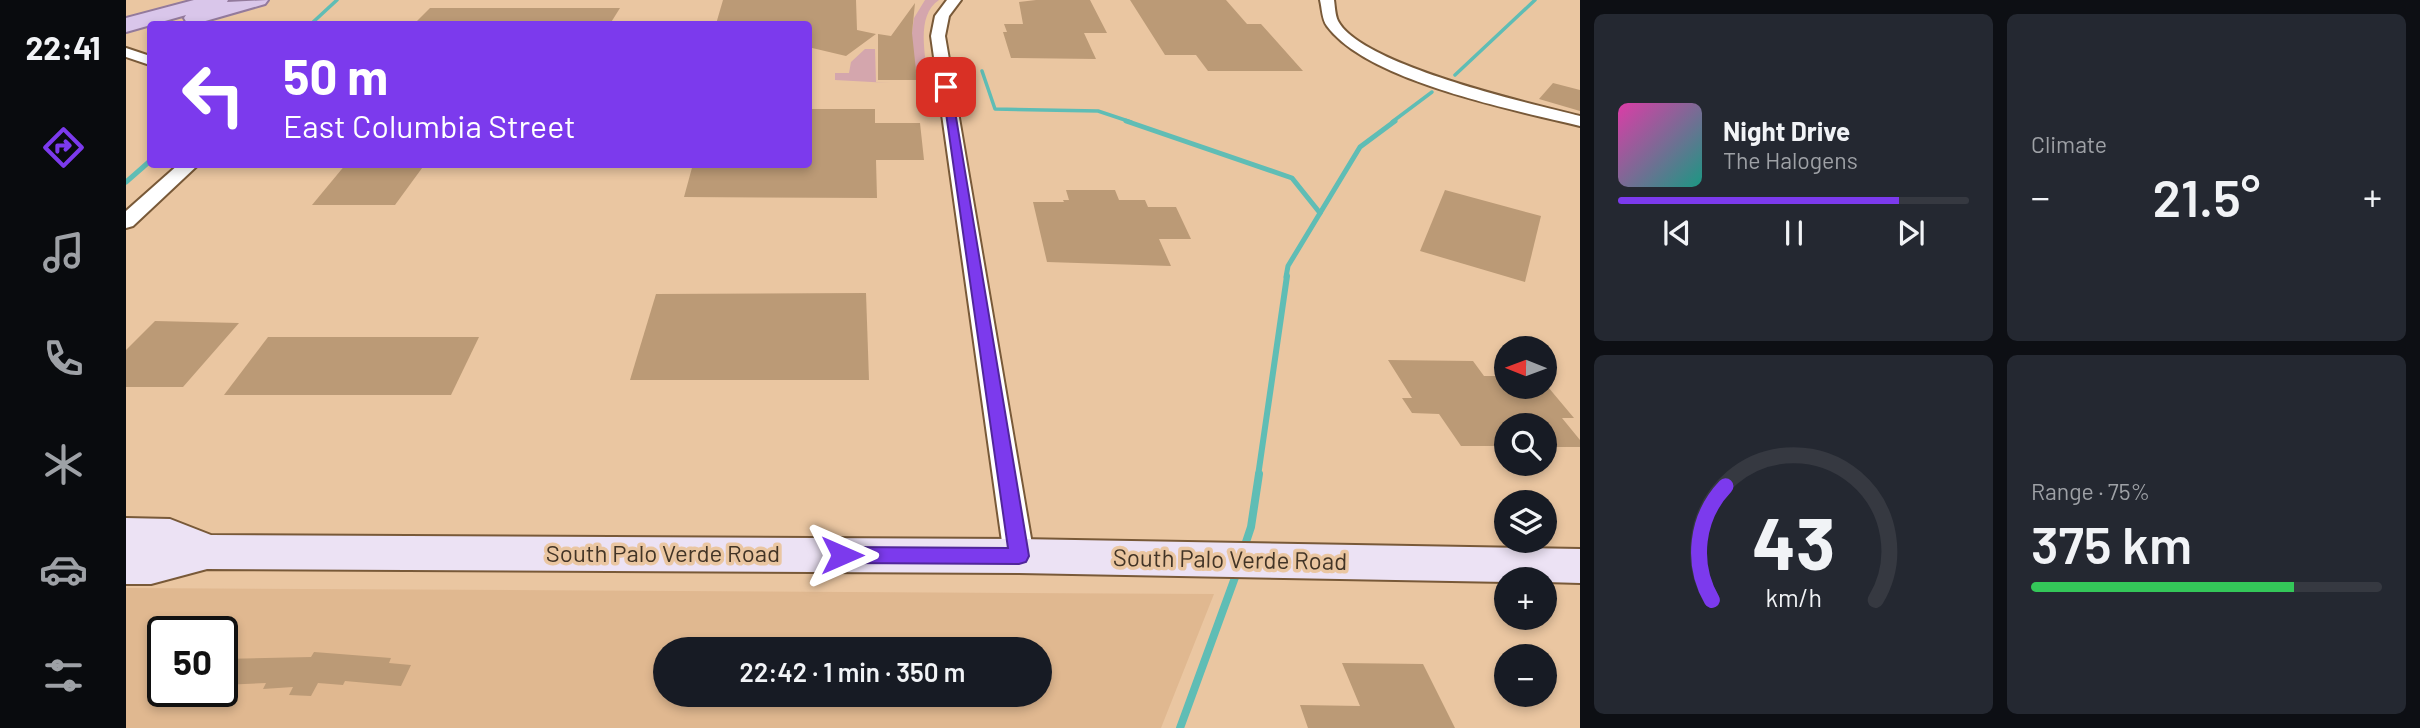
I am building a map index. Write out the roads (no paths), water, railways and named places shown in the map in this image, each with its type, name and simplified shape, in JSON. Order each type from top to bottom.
[{"type":"main road","points":[[126,25],[218,0]]},
{"type":"main road","points":[[183,21],[258,0]]},
{"type":"main road","points":[[126,38],[147,32]]},
{"type":"main road","name":"South Palo Verde Road","points":[[126,534],[170,535],[207,552]]},
{"type":"main road","name":"South Palo Verde Road","points":[[126,567],[151,567],[207,552],[1019,556],[1580,566]]},
{"type":"street","points":[[954,0],[938,23],[938,36],[1019,556]]},
{"type":"street","points":[[1327,0],[1326,13],[1333,25],[1350,42],[1379,59],[1454,87],[1580,121]]},
{"type":"street","points":[[126,52],[147,60]]},
{"type":"street","points":[[126,222],[186,168]]},
{"type":"waterway","points":[[314,21],[337,0]]},
{"type":"waterway","points":[[1455,75],[1535,0]]},
{"type":"waterway","points":[[982,71],[995,109],[1098,111],[1131,122]]},
{"type":"waterway","points":[[1392,122],[1432,92]]},
{"type":"waterway","points":[[1126,121],[1292,178],[1320,213]]},
{"type":"waterway","points":[[1286,277],[1288,266],[1360,147],[1395,121]]},
{"type":"waterway","points":[[126,182],[147,164]]},
{"type":"waterway","points":[[1258,476],[1287,276]]},
{"type":"waterway","points":[[1244,548],[1251,527],[1259,474]]},
{"type":"waterway","points":[[1180,728],[1237,572]]}]
